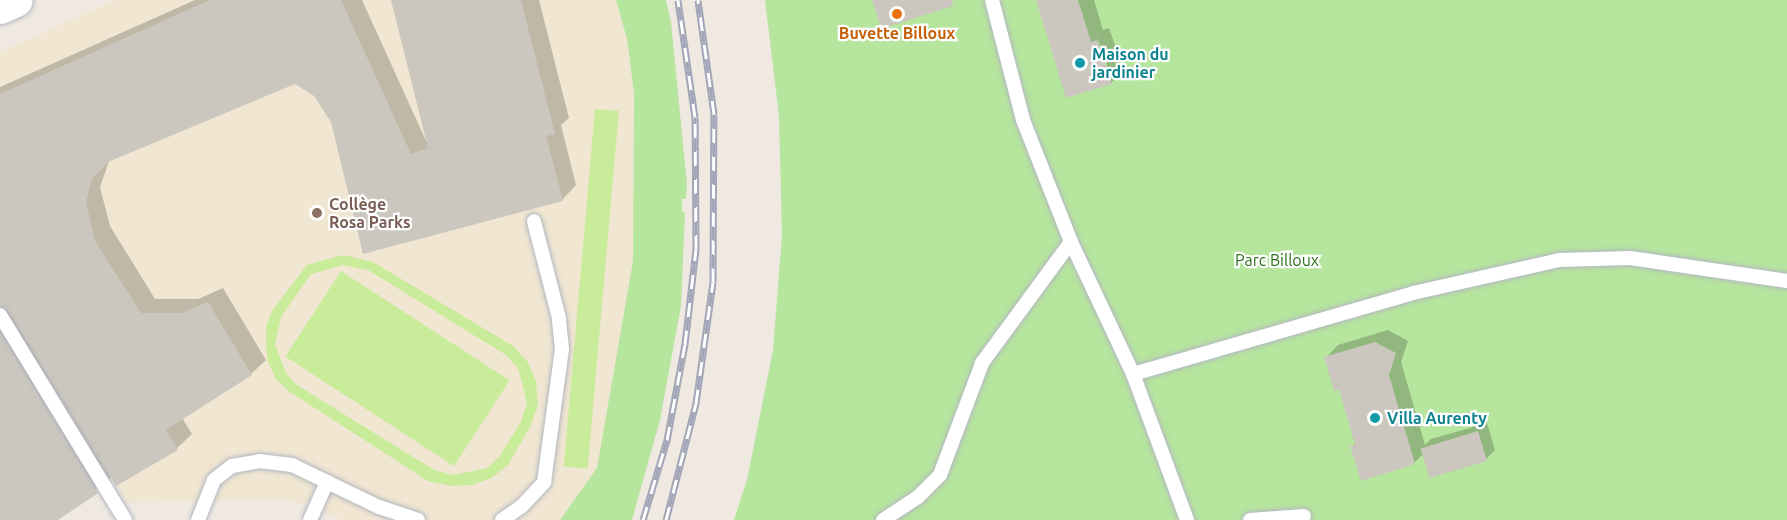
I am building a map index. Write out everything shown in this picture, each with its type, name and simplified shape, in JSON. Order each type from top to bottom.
[{"type":"street","points":[[0,7],[16,0]]},
{"type":"lane","points":[[992,0],[1023,120],[1071,242],[1133,374],[1186,520]]},
{"type":"lane","points":[[502,520],[522,506],[544,482],[562,349],[559,318],[534,221]]},
{"type":"lane","points":[[883,520],[918,497],[940,475],[982,363],[1071,242]]},
{"type":"lane","points":[[1133,374],[1413,293],[1559,260],[1630,258],[1787,280]]},
{"type":"lane","points":[[0,315],[125,520]]},
{"type":"lane","points":[[198,520],[214,480],[232,465],[259,461],[292,465],[418,520]]},
{"type":"lane","points":[[310,520],[327,482]]},
{"type":"lane","points":[[1250,520],[1304,516]]},
{"type":"shaded area","name":"Collège Rosa Parks","points":[[115,0],[616,0],[627,39],[634,93],[633,261],[597,469],[560,520],[341,520],[285,498],[127,503],[0,300],[0,52]]},
{"type":"green space","points":[[616,0],[666,0],[671,22],[687,184],[686,199],[682,199],[682,212],[685,213],[681,306],[660,420],[632,520],[560,520],[597,468],[633,261],[634,93],[627,39]]},
{"type":"green space","name":"Parc Billoux","points":[[765,0],[1787,0],[1787,520],[734,520],[747,480],[773,350],[782,236],[779,116]]},
{"type":"green space","points":[[595,109],[619,111],[588,469],[564,467]]},
{"type":"green space","points":[[343,255],[373,262],[513,346],[527,361],[536,381],[538,404],[531,425],[508,465],[491,478],[472,485],[451,486],[428,481],[290,392],[276,379],[268,362],[266,327],[272,311],[307,265]],"holes":[[[343,265],[368,270],[506,355],[518,368],[527,403],[521,422],[499,457],[487,468],[454,475],[434,470],[297,385],[286,373],[275,344],[281,317],[311,274]]]},
{"type":"green space","points":[[341,271],[510,380],[454,466],[285,357]]},
{"type":"building","points":[[210,0],[341,0],[411,154],[428,148],[391,0],[521,0],[555,134],[546,136],[563,201],[363,254],[331,122],[314,96],[295,84],[108,162],[92,179],[86,202],[95,241],[141,313],[182,313],[208,302],[252,375],[166,430],[178,450],[116,486],[8,310],[0,306],[0,94]]},
{"type":"building","points":[[872,0],[952,0],[953,6],[881,29]]},
{"type":"building","name":"Maison du jardinier","points":[[1036,0],[1078,0],[1091,42],[1097,40],[1112,84],[1066,98]]},
{"type":"building","points":[[0,332],[98,493],[58,520],[0,520]]},
{"type":"building","name":"Villa Aurenty","points":[[1375,342],[1396,353],[1389,375],[1415,464],[1361,481],[1350,446],[1355,445],[1339,390],[1334,391],[1324,357]]},
{"type":"building","points":[[1478,431],[1487,461],[1430,478],[1421,449]]},
{"type":"railway","points":[[643,520],[667,440],[685,344],[696,249],[695,117],[678,0]]},
{"type":"railway","points":[[666,520],[696,403],[713,282],[714,114],[698,0]]},
{"type":"place","name":"Buvette Billoux","points":[[897,14]]},
{"type":"place","name":"Maison du jardinier","points":[[1080,63]]},
{"type":"place","name":"Collège Rosa Parks","points":[[317,213]]},
{"type":"place","name":"Villa Aurenty","points":[[1375,418]]}]
